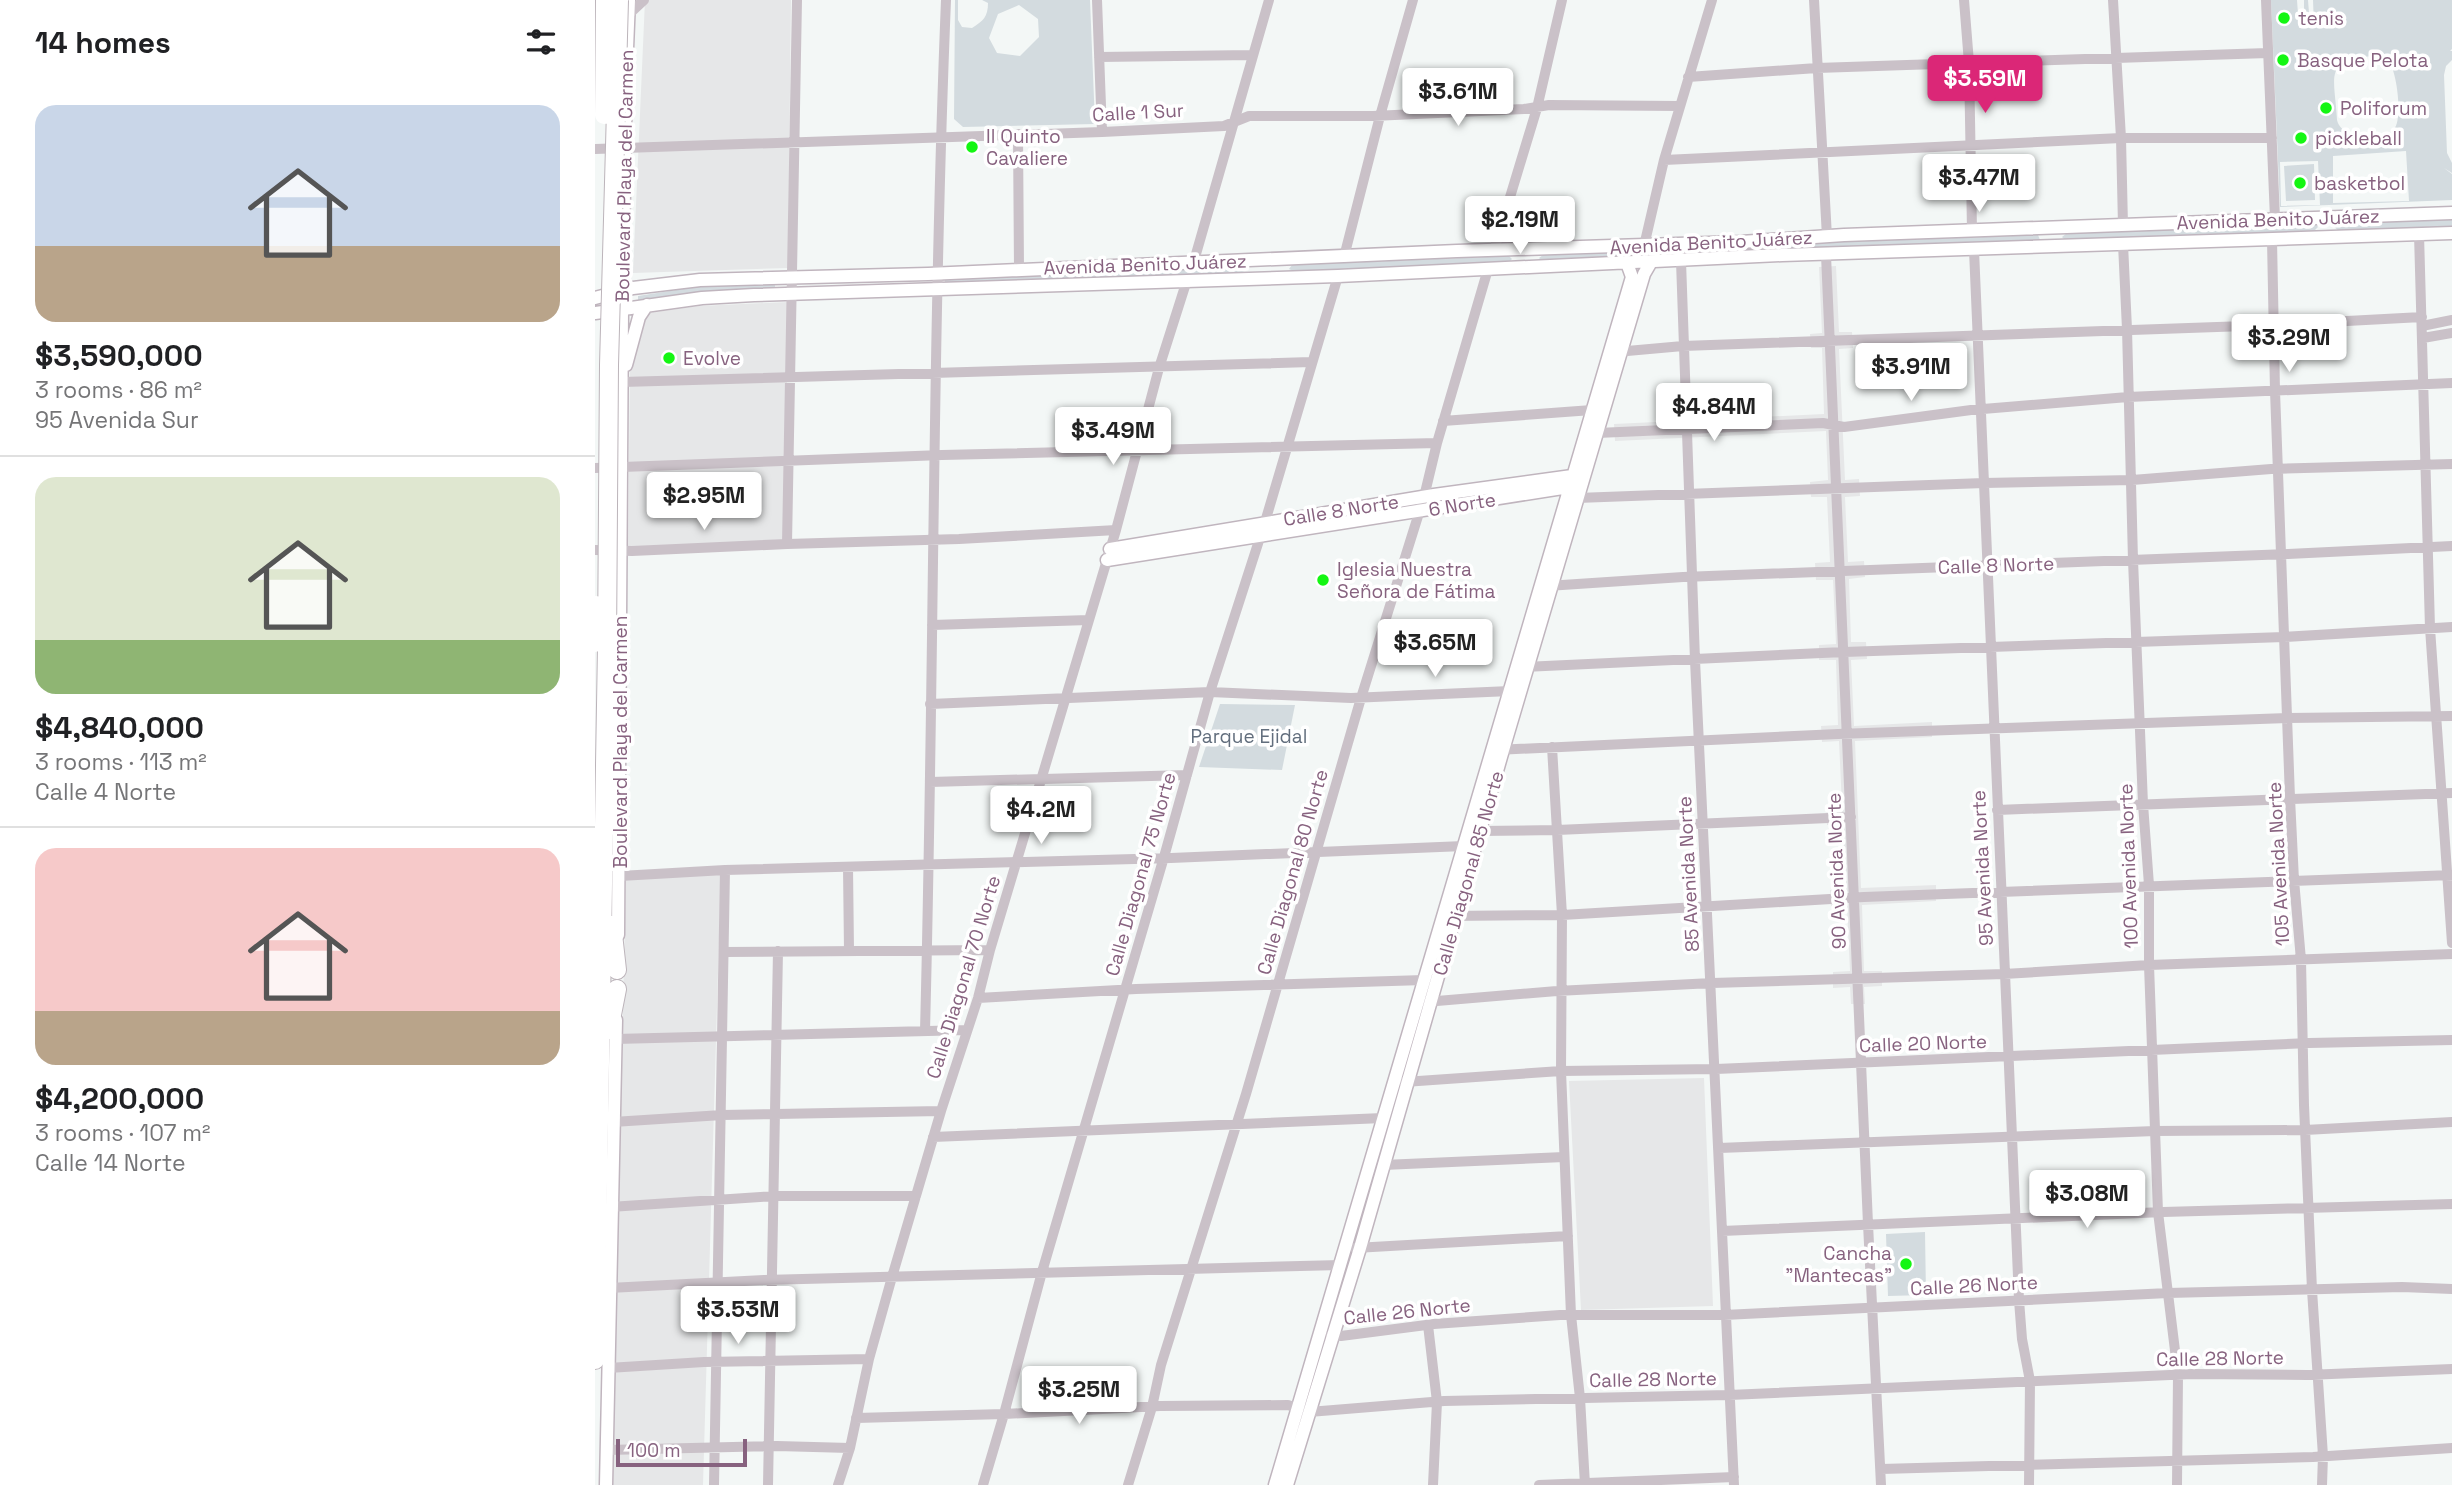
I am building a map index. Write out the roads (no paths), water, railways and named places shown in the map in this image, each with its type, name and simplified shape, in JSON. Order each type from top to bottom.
[{"type":"highway","points":[[601,1364],[597,1264],[604,859],[601,645],[605,0]]},
{"type":"highway","points":[[601,645],[624,7]]},
{"type":"highway","points":[[604,859],[617,970]]},
{"type":"highway","points":[[600,1074],[617,989]]},
{"type":"main road","name":"Boulevard Playa del Carmen","points":[[605,1485],[607,1450],[601,1364],[609,1288],[620,876],[624,7],[629,0]]},
{"type":"main road","points":[[595,7],[624,7]]},
{"type":"main road","name":"Avenida Benito Juárez","points":[[595,298],[622,290],[700,280],[939,273],[2452,213]]},
{"type":"main road","points":[[2327,218],[2327,235]]},
{"type":"main road","points":[[2063,246],[2058,238],[2066,228]]},
{"type":"main road","points":[[2039,247],[2045,239],[2040,229]]},
{"type":"main road","name":"Avenida Benito Juárez","points":[[595,313],[702,298],[791,294],[1338,276],[1782,256],[2272,240],[2327,235],[2452,233]]},
{"type":"main road","points":[[1782,256],[1775,246],[1783,239]]},
{"type":"main road","points":[[1739,258],[1745,251],[1741,242]]},
{"type":"main road","points":[[1540,267],[1536,257],[1542,249]]},
{"type":"main road","points":[[1506,268],[1515,260],[1509,250]]},
{"type":"main road","points":[[1288,276],[1282,267],[1289,259]]},
{"type":"main road","points":[[1244,278],[1250,268],[1245,261]]},
{"type":"main road","name":"Calle Diagonal 85 Norte","points":[[1275,1485],[1360,1248],[1383,1165],[1401,1082],[1450,916],[1464,846],[1498,750],[1523,667],[1546,586],[1570,481],[1592,410],[1651,262]]},
{"type":"main road","name":"Calle Diagonal 85 Norte","points":[[1546,586],[1597,433],[1632,277],[1627,263]]},
{"type":"main road","points":[[622,379],[639,317],[647,305]]},
{"type":"main road","name":"Calle 8 Norte","points":[[1108,554],[1265,522],[1424,497],[1570,481]]},
{"type":"main road","name":"6 Norte","points":[[1108,554],[1261,535],[1418,510],[1570,481]]},
{"type":"main road","name":"Calle Diagonal 85 Norte","points":[[1425,1002],[1425,980],[1479,831],[1510,691],[1523,667]]},
{"type":"main road","name":"Calle Diagonal 85 Norte","points":[[1287,1485],[1341,1265],[1383,1118],[1401,1082]]},
{"type":"street","points":[[624,7],[644,0]]},
{"type":"street","points":[[787,544],[797,0]]},
{"type":"street","points":[[925,1031],[935,373],[946,0]]},
{"type":"street","points":[[1097,0],[1102,132]]},
{"type":"street","points":[[1194,261],[1232,121],[1269,0]]},
{"type":"street","points":[[1343,257],[1413,0]]},
{"type":"street","points":[[1494,250],[1537,108],[1562,0]]},
{"type":"street","points":[[1644,246],[1664,160],[1712,0]]},
{"type":"street","points":[[1814,0],[1826,237]]},
{"type":"street","points":[[1964,0],[1969,63],[1972,231]]},
{"type":"street","points":[[2113,0],[2122,138],[2123,226]]},
{"type":"street","points":[[2266,0],[2275,219]]},
{"type":"street","points":[[1688,77],[1817,68],[2268,53]]},
{"type":"street","points":[[1099,57],[1252,55]]},
{"type":"street","name":"Calle 1 Sur","points":[[595,149],[1223,126],[1249,116],[1380,116],[1537,108],[1549,105],[1680,106]]},
{"type":"street","points":[[1018,134],[1019,269]]},
{"type":"street","points":[[1664,160],[2122,138],[2272,138]]},
{"type":"street","points":[[2419,234],[2430,628],[2447,793],[2452,943]]},
{"type":"street","name":"105 Avenida Norte","points":[[2272,240],[2290,798],[2301,960],[2308,1208],[2319,1373],[2322,1485]]},
{"type":"street","name":"100 Avenida Norte","points":[[2123,244],[2139,724],[2149,885],[2149,965],[2158,1212],[2178,1375],[2175,1460],[2177,1485]]},
{"type":"street","name":"95 Avenida Norte","points":[[1974,250],[2019,1300],[2022,1339],[2030,1381],[2029,1485]]},
{"type":"street","name":"90 Avenida Norte","points":[[1826,255],[1881,1485]]},
{"type":"street","name":"85 Avenida Norte","points":[[1681,261],[1695,660],[1716,1069],[1724,1315],[1734,1481]]},
{"type":"street","name":"Calle Diagonal 80 Norte","points":[[1128,1485],[1152,1406],[1161,1365],[1424,497],[1487,269]]},
{"type":"street","name":"Calle Diagonal 75 Norte","points":[[983,1485],[1210,692],[1265,522],[1338,276]]},
{"type":"street","name":"Calle Diagonal 70 Norte","points":[[838,1485],[850,1448],[869,1359],[892,1277],[978,998],[1116,530],[1159,368],[1187,280]]},
{"type":"street","points":[[1615,352],[1683,346],[1965,334],[1978,336],[2452,320]]},
{"type":"street","points":[[2423,338],[2452,333]]},
{"type":"street","points":[[622,379],[1159,368],[1311,362]]},
{"type":"street","points":[[1597,433],[1823,423],[1844,427],[1981,410],[2128,397],[2452,383]]},
{"type":"street","points":[[1443,421],[1592,410]]},
{"type":"street","points":[[595,468],[789,460],[1437,443]]},
{"type":"street","points":[[1577,498],[2131,480],[2279,468],[2452,464]]},
{"type":"street","points":[[595,550],[933,540],[1116,530]]},
{"type":"street","name":"Calle 8 Norte","points":[[1546,586],[1841,570],[2452,546]]},
{"type":"street","points":[[932,625],[1089,620]]},
{"type":"street","points":[[1523,667],[1844,652],[2284,637],[2452,627]]},
{"type":"street","points":[[930,704],[1210,692],[1361,698],[1510,691]]},
{"type":"street","points":[[1498,750],[1993,728],[2288,718],[2452,716]]},
{"type":"street","points":[[1552,747],[1562,915],[1561,1071],[1571,1315],[1580,1398],[1585,1484]]},
{"type":"street","points":[[930,782],[1188,775]]},
{"type":"street","points":[[1997,810],[2447,793]]},
{"type":"street","points":[[1479,831],[1851,817]]},
{"type":"street","points":[[620,876],[726,870],[1164,858],[1464,846]]},
{"type":"street","points":[[848,867],[849,951]]},
{"type":"street","points":[[715,1485],[726,870]]},
{"type":"street","points":[[1450,916],[1562,915],[1855,897],[2449,875]]},
{"type":"street","points":[[724,952],[990,950]]},
{"type":"street","points":[[768,1485],[778,951]]},
{"type":"street","points":[[1425,1002],[1712,983],[2004,974],[2149,965],[2452,954]]},
{"type":"street","points":[[978,998],[1124,990],[1425,980]]},
{"type":"street","points":[[615,1039],[967,1030]]},
{"type":"street","name":"Calle 20 Norte","points":[[1401,1082],[1561,1071],[1716,1069],[2452,1040]]},
{"type":"street","points":[[613,1122],[722,1115],[941,1111]]},
{"type":"street","points":[[933,1137],[1383,1118]]},
{"type":"street","points":[[1719,1147],[2155,1131],[2305,1130],[2452,1122]]},
{"type":"street","points":[[1383,1165],[1565,1157]]},
{"type":"street","points":[[610,1207],[774,1196],[916,1196]]},
{"type":"street","points":[[1722,1231],[2158,1212],[2452,1204]]},
{"type":"street","points":[[1346,1248],[1568,1236]]},
{"type":"street","points":[[609,1288],[772,1280],[1341,1265]]},
{"type":"street","name":"Calle 26 Norte","points":[[1331,1335],[1571,1315],[1724,1315],[2168,1293],[2402,1287],[2452,1289]]},
{"type":"street","points":[[1428,1325],[1437,1402],[1433,1485]]},
{"type":"street","points":[[601,1364],[869,1359]]},
{"type":"street","name":"Calle 28 Norte","points":[[856,1418],[1152,1406],[1288,1405],[1304,1409],[1437,1402],[1729,1395],[2178,1375],[2307,1375],[2452,1369]]},
{"type":"street","points":[[607,1450],[769,1446],[850,1448]]},
{"type":"street","points":[[1881,1469],[2323,1456],[2452,1448]]},
{"type":"street","points":[[1539,1485],[1734,1481]]},
{"type":"place","name":"tenis","points":[[2284,18]]},
{"type":"place","name":"Basque Pelota","points":[[2283,60]]},
{"type":"place","name":"Poliforum","points":[[2326,108]]},
{"type":"place","name":"pickleball","points":[[2301,138]]},
{"type":"place","name":"Il Quinto Cavaliere","points":[[972,147]]},
{"type":"place","name":"basketbol","points":[[2300,183]]},
{"type":"place","name":"Evolve","points":[[669,358]]},
{"type":"place","name":"Iglesia Nuestra Señora de Fátima","points":[[1323,580]]},
{"type":"place","name":"Cancha \"Mantecas\"","points":[[1906,1264]]},
{"type":"park label","name":"Parque Ejidal","points":[[1249,736]]}]
